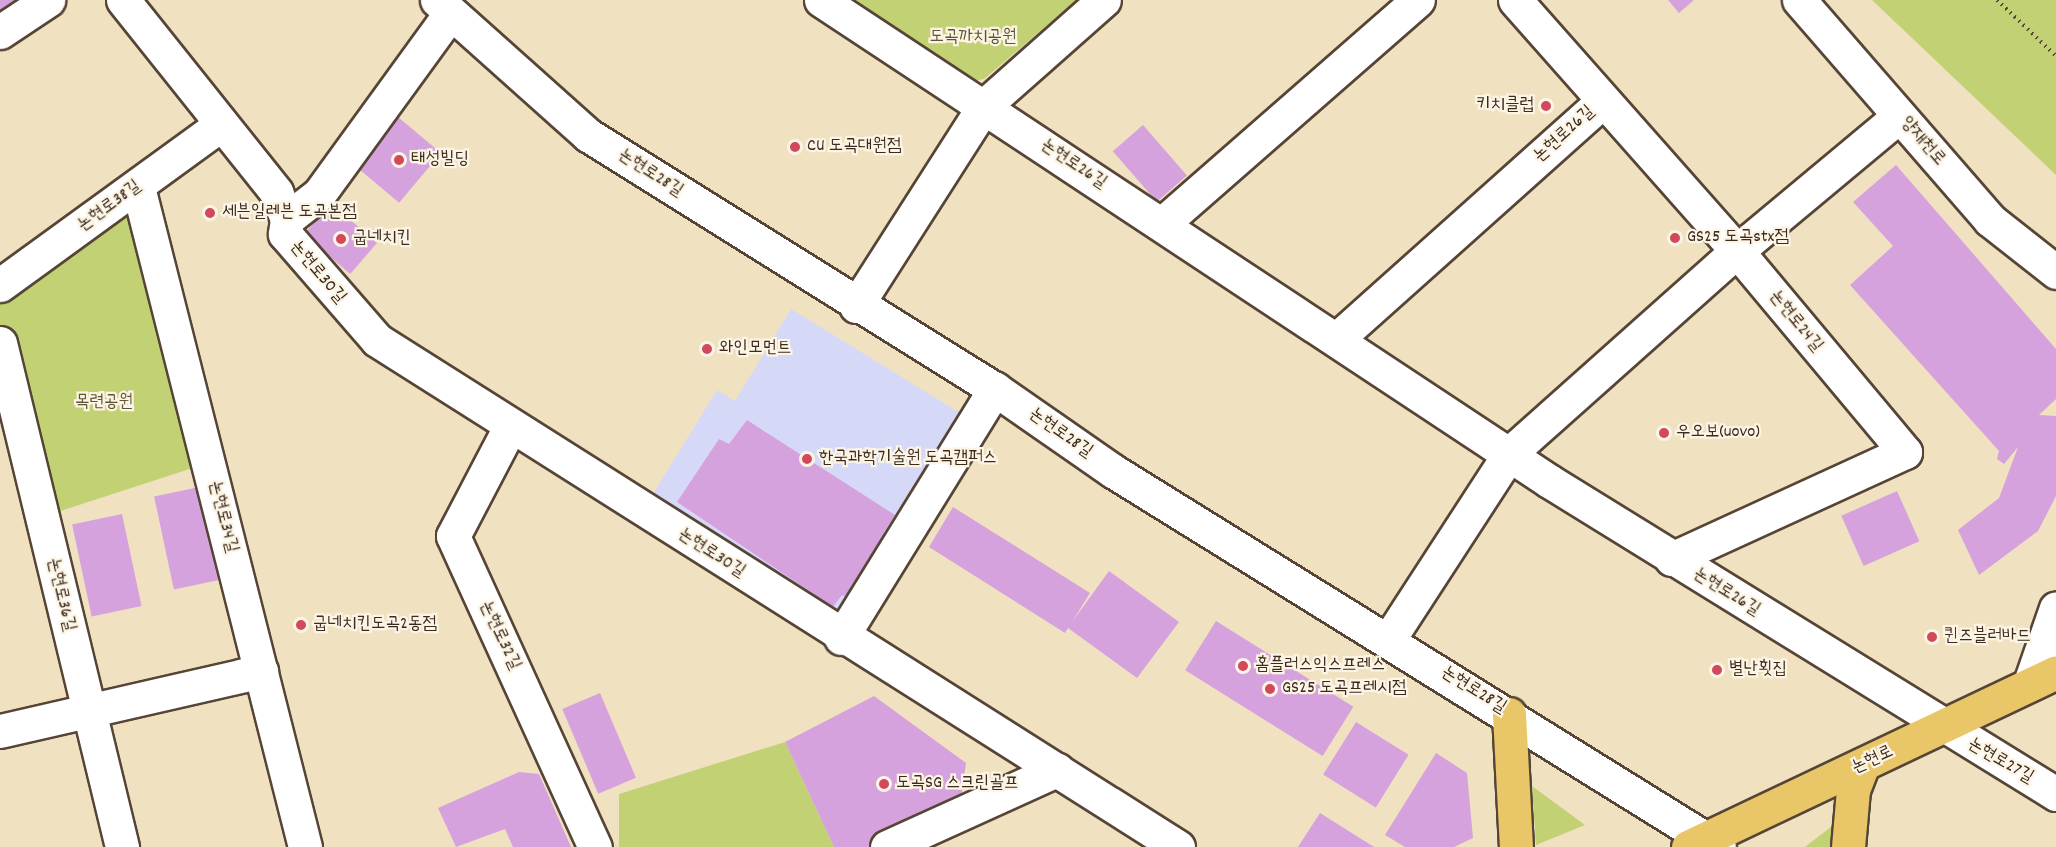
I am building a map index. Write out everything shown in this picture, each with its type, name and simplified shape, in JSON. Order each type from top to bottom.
[{"type":"main road","name":"논현로","points":[[1704,844],[1862,766],[1944,729],[2043,677]]},
{"type":"main road","points":[[1509,714],[1516,847]]},
{"type":"main road","points":[[1848,847],[1853,790],[1862,766]]},
{"type":"street","points":[[0,32],[48,0]]},
{"type":"street","name":"논현로30길","points":[[123,0],[219,126],[276,192],[287,219],[285,234],[377,340],[842,638],[1178,847]]},
{"type":"street","name":"논현로26길","points":[[821,0],[1162,224],[1339,337],[1671,559],[1944,729]]},
{"type":"street","points":[[855,306],[984,106],[1104,0]]},
{"type":"street","points":[[1162,224],[1418,0]]},
{"type":"street","name":"논현로24길","points":[[1515,0],[1737,251],[1905,452],[1671,559]]},
{"type":"street","name":"양재천로","points":[[1800,0],[1990,220],[2056,272]]},
{"type":"street","name":"논현로30길","points":[[287,219],[319,194],[444,7]]},
{"type":"street","name":"논현로28길","points":[[444,7],[588,135],[855,306],[995,390],[1113,471],[1509,714],[1704,844]]},
{"type":"street","name":"논현로26길","points":[[1339,337],[1603,101]]},
{"type":"street","points":[[1389,639],[1510,453],[1737,251],[1899,116]]},
{"type":"street","name":"논현로38길","points":[[0,285],[219,126]]},
{"type":"street","name":"논현로34길","points":[[138,187],[305,847]]},
{"type":"street","name":"논현로36길","points":[[0,343],[122,847]]},
{"type":"street","points":[[842,638],[995,390]]},
{"type":"street","name":"논현로32길","points":[[510,427],[453,536],[595,847]]},
{"type":"street","points":[[2043,677],[2056,608]]},
{"type":"street","points":[[0,731],[261,671]]},
{"type":"street","name":"논현로27길","points":[[1944,729],[2056,794]]},
{"type":"street","points":[[887,847],[1057,770]]},
{"type":"path","points":[[1997,0],[2056,56]]},
{"type":"shaded area","name":"한국과학기술원 도곡캠퍼스","points":[[791,309],[965,416],[840,621],[648,502],[717,390],[735,401]]},
{"type":"green space","name":"도곡까치공원","points":[[854,0],[1077,0],[984,79],[972,81],[855,12]]},
{"type":"green space","points":[[1872,0],[2056,0],[2056,175]]},
{"type":"green space","name":"목련공원","points":[[138,187],[208,463],[42,517],[0,343],[0,285]]},
{"type":"green space","points":[[785,742],[834,847],[619,847],[619,794]]},
{"type":"green space","points":[[1532,786],[1585,825],[1536,845]]},
{"type":"green space","points":[[1836,823],[1837,847],[1805,847]]},
{"type":"building","points":[[0,0],[17,0],[0,11]]},
{"type":"building","points":[[1668,0],[1694,0],[1679,13]]},
{"type":"building","name":"태성빌딩","points":[[398,117],[441,153],[399,203],[356,167]]},
{"type":"building","points":[[1143,125],[1187,176],[1157,202],[1113,151]]},
{"type":"building","points":[[1896,165],[2056,349],[2056,399],[2039,415],[2056,416],[2056,496],[2038,531],[1979,575],[1958,530],[1999,498],[2018,447],[2004,464],[1997,459],[1999,451],[1850,285],[1893,246],[1853,202]]},
{"type":"building","name":"굽네치킨","points":[[331,203],[377,243],[350,274],[304,234]]},
{"type":"building","points":[[747,420],[895,515],[884,532],[887,537],[847,597],[842,595],[833,607],[677,502],[719,439],[729,444]]},
{"type":"building","points":[[204,486],[224,579],[174,590],[154,497]]},
{"type":"building","points":[[1897,491],[1919,541],[1864,566],[1841,516]]},
{"type":"building","points":[[953,507],[1090,593],[1072,622],[1109,571],[1179,622],[1137,678],[1068,628],[1065,633],[929,547]]},
{"type":"building","points":[[122,514],[142,606],[92,617],[72,525]]},
{"type":"building","points":[[1216,621],[1353,707],[1323,756],[1185,670]]},
{"type":"building","points":[[600,693],[636,778],[598,794],[562,709]]},
{"type":"building","name":"도곡SG 스크린골프","points":[[874,696],[966,763],[960,805],[873,847],[834,847],[785,742]]},
{"type":"building","points":[[1356,722],[1409,755],[1376,807],[1323,775]]},
{"type":"building","points":[[1436,753],[1467,773],[1473,838],[1454,847],[1405,847],[1385,835]]},
{"type":"building","points":[[519,772],[539,774],[571,847],[513,847],[505,829],[456,847],[438,808]]},
{"type":"building","points":[[1320,813],[1374,847],[1298,847]]},
{"type":"place","name":"키치클럽","points":[[1546,106]]},
{"type":"place","name":"CU 도곡대원점","points":[[795,147]]},
{"type":"place","name":"태성빌딩","points":[[399,160]]},
{"type":"place","name":"세븐일레븐 도곡본점","points":[[210,213]]},
{"type":"place","name":"GS25 도곡stx점","points":[[1675,238]]},
{"type":"place","name":"굽네치킨","points":[[341,239]]},
{"type":"place","name":"와인모먼트","points":[[707,349]]},
{"type":"place","name":"우오보(uovo)","points":[[1664,433]]},
{"type":"place","name":"한국과학기술원 도곡캠퍼스","points":[[807,459]]},
{"type":"place","name":"굽네치킨도곡2동점","points":[[301,625]]},
{"type":"place","name":"퀸즈블러바드","points":[[1932,637]]},
{"type":"place","name":"홈플러스익스프레스","points":[[1243,666]]},
{"type":"place","name":"별난횟집","points":[[1717,670]]},
{"type":"place","name":"GS25 도곡프레시점","points":[[1270,689]]},
{"type":"place","name":"도곡SG 스크린골프","points":[[884,784]]}]
